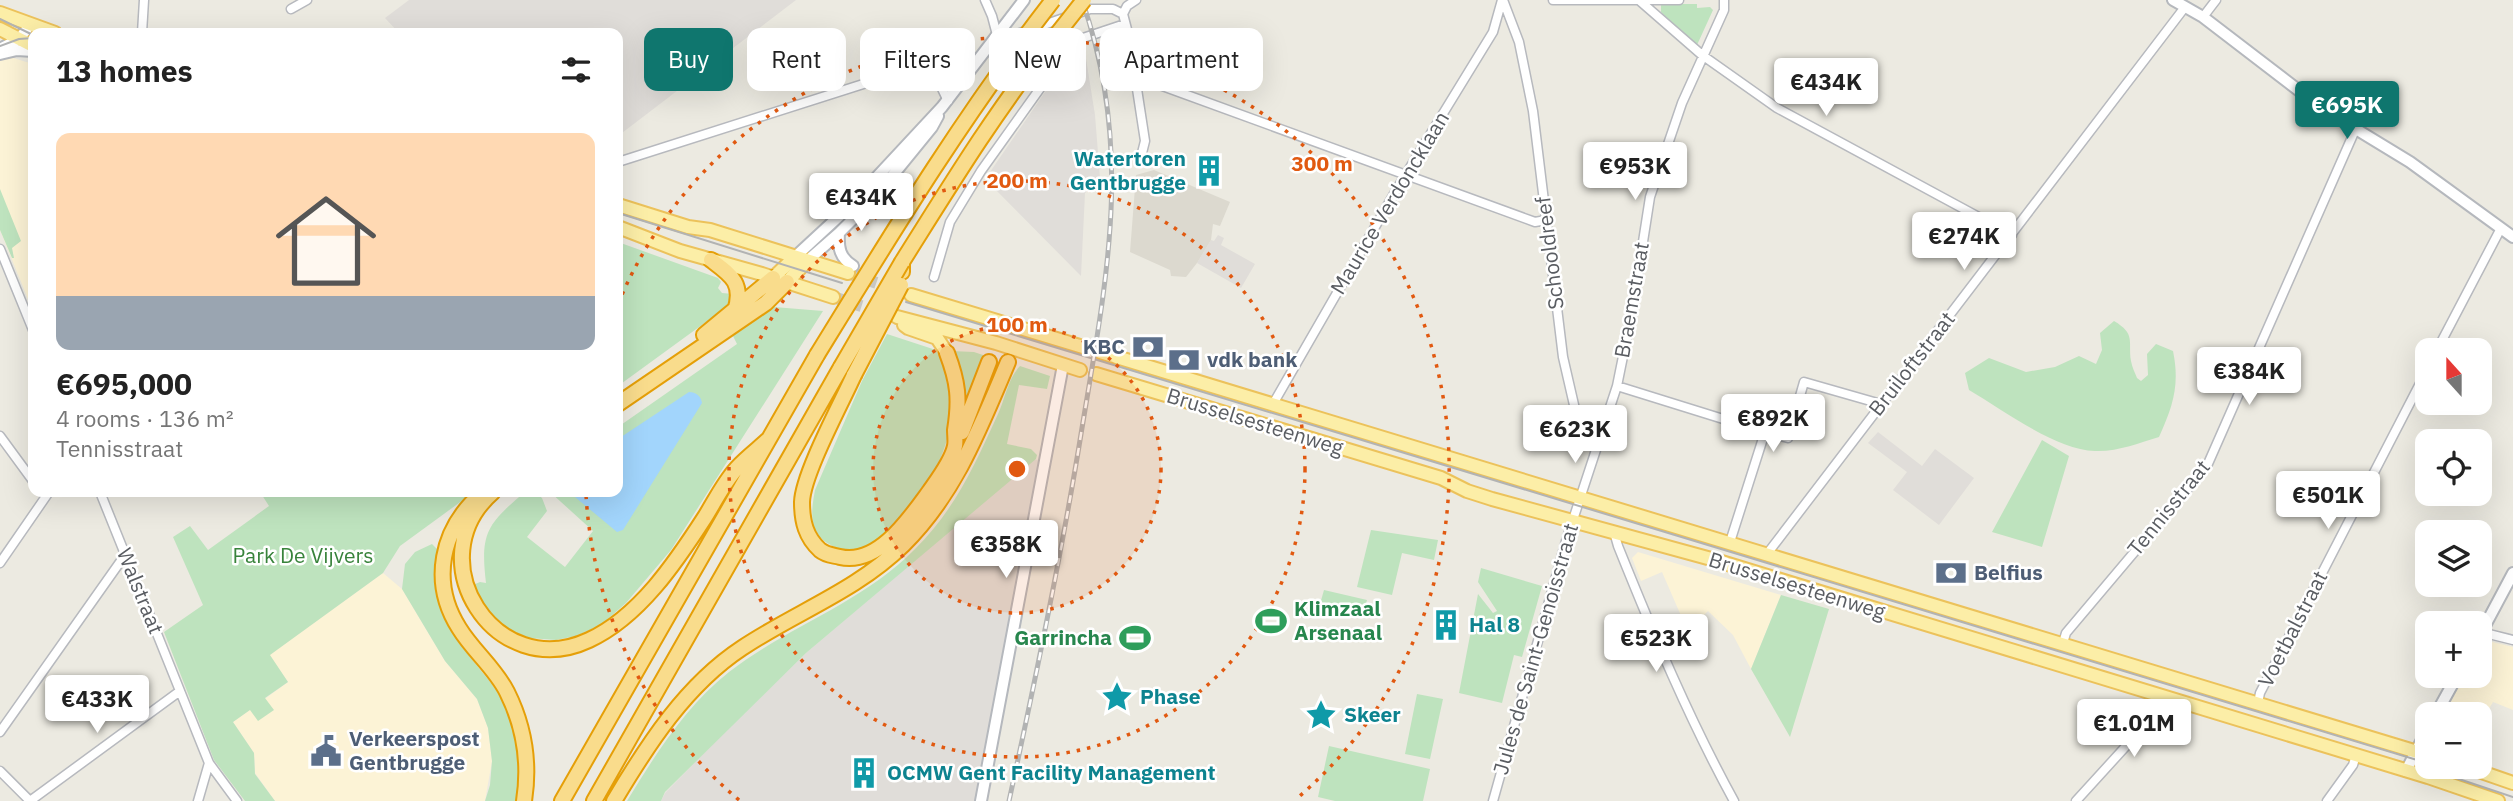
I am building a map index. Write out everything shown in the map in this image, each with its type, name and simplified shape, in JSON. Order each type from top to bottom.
[{"type":"highway","points":[[562,801],[817,355],[944,150],[983,92],[1053,0]]},
{"type":"highway","points":[[594,801],[902,262],[1002,108],[1084,0]]},
{"type":"highway","points":[[711,260],[736,283],[739,297],[735,311]]},
{"type":"highway","points":[[902,262],[901,285],[811,470],[802,500],[806,532],[811,542],[825,554],[848,559],[863,556],[879,547],[905,523],[940,476],[955,447],[989,362]]},
{"type":"highway","points":[[623,393],[780,280]]},
{"type":"highway","points":[[623,401],[766,303],[780,280]]},
{"type":"highway","points":[[947,353],[955,374],[959,401],[955,447]]},
{"type":"highway","points":[[614,801],[666,722],[693,690],[725,660],[873,572],[912,535],[935,509],[960,471],[1010,355]]},
{"type":"highway","points":[[489,497],[477,511],[464,540],[462,562],[469,594],[484,618],[505,637],[523,645],[544,649],[565,648],[603,633],[644,597],[695,531],[736,469],[769,439]]},
{"type":"highway","points":[[478,497],[462,513],[450,531],[443,563],[443,584],[449,608],[460,630],[494,672],[515,710],[527,765],[524,801]]},
{"type":"main road","points":[[0,13],[37,28]]},
{"type":"main road","points":[[0,29],[28,45]]},
{"type":"main road","points":[[623,207],[688,227],[710,230],[801,259],[850,270]]},
{"type":"main road","points":[[623,229],[680,251],[833,297]]},
{"type":"main road","points":[[780,280],[801,259]]},
{"type":"main road","points":[[911,295],[1083,347]]},
{"type":"main road","points":[[947,353],[937,338],[908,328],[897,317],[996,343],[1010,355],[1080,370]]},
{"type":"main road","points":[[989,362],[1003,324]]},
{"type":"main road","points":[[1003,324],[1012,334],[1010,355]]},
{"type":"main road","name":"Brusselsesteenweg","points":[[1100,352],[2415,751]]},
{"type":"main road","name":"Brusselsesteenweg","points":[[1096,374],[1441,478],[1467,491],[1783,581],[2356,755],[2498,801]]},
{"type":"main road","points":[[2492,776],[2513,783]]},
{"type":"street","points":[[142,28],[144,0]]},
{"type":"street","points":[[291,9],[307,0]]},
{"type":"street","points":[[985,0],[991,28]]},
{"type":"street","points":[[1002,28],[1024,0]]},
{"type":"street","points":[[1126,28],[1124,19],[1128,6],[1136,0]]},
{"type":"street","name":"Maurice Verdoncklaan","points":[[1273,404],[1404,176],[1493,32],[1503,0]]},
{"type":"street","name":"Schooldreef","points":[[1503,0],[1519,42],[1533,111],[1566,370],[1580,431],[1597,443]]},
{"type":"street","points":[[1553,0],[1679,0]]},
{"type":"street","name":"Braemstraat","points":[[1597,443],[1605,427],[1617,386],[1650,197],[1682,103],[1724,10],[1724,0]]},
{"type":"street","points":[[2173,0],[2203,17],[2291,86],[2410,162],[2513,237]]},
{"type":"street","points":[[2203,17],[2216,0]]},
{"type":"street","points":[[1640,1],[1702,55],[1777,108],[2012,235]]},
{"type":"street","name":"Bruiloftstraat","points":[[1767,554],[2185,7]]},
{"type":"street","points":[[1029,28],[1090,9],[1113,9],[1124,19]]},
{"type":"street","points":[[934,277],[950,222],[981,170],[1061,59],[1077,40],[1124,19]]},
{"type":"street","points":[[0,49],[19,39],[28,28]]},
{"type":"street","points":[[801,259],[945,104],[989,46]]},
{"type":"street","points":[[0,54],[28,49]]},
{"type":"street","points":[[623,160],[923,65],[934,74],[945,104],[932,127],[875,197],[839,233],[801,259]]},
{"type":"street","points":[[1137,91],[1144,141],[1141,157]]},
{"type":"street","points":[[1175,91],[1535,222],[1546,220]]},
{"type":"street","name":"Tennisstraat","points":[[2063,643],[2066,633],[2207,466],[2356,128]]},
{"type":"street","points":[[2443,338],[2501,228]]},
{"type":"street","points":[[839,233],[839,250],[850,270]]},
{"type":"street","points":[[0,248],[28,318]]},
{"type":"street","points":[[981,801],[1063,365]]},
{"type":"street","points":[[1617,386],[1788,438],[1804,382],[1881,404]]},
{"type":"street","name":"Voetbalstraat","points":[[2258,703],[2266,681],[2415,393]]},
{"type":"street","points":[[1730,542],[1765,432]]},
{"type":"street","points":[[0,436],[28,474]]},
{"type":"street","points":[[1579,496],[1597,443]]},
{"type":"street","name":"Jules de Saint-Genoisstraat","points":[[1493,801],[1579,496]]},
{"type":"street","points":[[0,563],[3,552],[43,497]]},
{"type":"street","name":"Walstraat","points":[[102,497],[208,763],[236,801]]},
{"type":"street","points":[[1614,532],[1658,645],[1734,801]]},
{"type":"street","points":[[0,732],[125,555]]},
{"type":"street","points":[[2492,611],[2513,572]]},
{"type":"street","points":[[2492,636],[2513,640]]},
{"type":"street","points":[[0,771],[30,801],[180,691]]},
{"type":"street","points":[[2076,801],[2158,710],[2166,697]]},
{"type":"street","points":[[2327,801],[2353,765],[2356,755]]},
{"type":"street","points":[[2406,771],[2415,761]]},
{"type":"street","points":[[198,801],[208,763]]},
{"type":"shaded area","points":[[409,0],[796,0],[759,28],[747,28],[747,37],[733,48],[733,28],[644,28],[644,91],[677,91],[623,132],[623,28],[394,28],[385,18]]},
{"type":"shaded area","points":[[10,57],[28,62],[28,299],[0,230],[0,61]]},
{"type":"shaded area","points":[[1086,59],[1095,115],[1100,178],[1085,193],[1081,276],[987,181],[990,172],[1046,91],[1086,91]]},
{"type":"shaded area","points":[[1154,170],[1230,202],[1220,226],[1213,224],[1211,240],[1186,277],[1171,276],[1170,270],[1130,252],[1136,175]]},
{"type":"shaded area","points":[[1218,235],[1224,238],[1221,245],[1255,264],[1241,288],[1197,263],[1211,240],[1214,241]]},
{"type":"shaded area","points":[[1878,432],[1922,466],[1935,449],[1974,478],[1939,525],[1893,490],[1907,472],[1868,443]]},
{"type":"shaded area","points":[[1045,459],[981,801],[661,801],[665,793],[711,746],[806,653],[1033,460]]},
{"type":"shaded area","points":[[1638,552],[1781,595],[1751,669],[1733,635],[1708,611],[1694,625],[1689,621],[1667,644],[1664,636],[1682,618],[1662,572],[1641,581],[1632,558]]},
{"type":"shaded area","points":[[383,573],[402,589],[445,661],[477,699],[488,728],[492,761],[485,801],[275,801],[255,773],[254,753],[233,722],[288,682],[269,655]]},
{"type":"shaded area","points":[[2492,642],[2513,647],[2513,710],[2493,702],[2450,702],[2458,688],[2492,688]]},
{"type":"green space","points":[[1661,4],[1697,4],[1697,8],[1710,7],[1713,10],[1697,45],[1661,12]]},
{"type":"green space","points":[[0,189],[21,241],[12,248],[14,258],[0,230]]},
{"type":"green space","points":[[623,244],[718,278],[721,282],[718,288],[722,293],[733,294],[732,303],[623,382]]},
{"type":"green space","points":[[774,307],[823,311],[671,550],[626,603],[601,625],[576,636],[556,640],[529,638],[508,629],[488,612],[473,585],[486,583],[484,552],[494,522],[520,497],[541,497],[547,511],[527,537],[565,567],[593,531],[556,497],[623,497],[623,424],[737,344],[732,334]]},
{"type":"green space","points":[[2114,321],[2126,330],[2130,338],[2131,363],[2141,381],[2148,375],[2147,354],[2156,344],[2173,351],[2176,374],[2174,395],[2159,437],[2111,450],[2080,449],[2030,428],[1969,390],[1965,373],[1989,358],[2026,372],[2055,367],[2079,356],[2096,364],[2102,350],[2100,333]]},
{"type":"green space","points":[[887,334],[942,352],[951,372],[946,379],[950,399],[948,435],[943,453],[926,486],[898,520],[865,547],[841,549],[826,542],[816,531],[812,515],[815,490],[862,381]]},
{"type":"green space","points":[[952,351],[974,352],[986,356],[966,413],[963,381]]},
{"type":"green space","points":[[1020,366],[1050,376],[1047,389],[1019,385],[1007,444],[1031,449],[1037,455],[1036,459],[806,653],[665,792],[661,801],[627,801],[672,732],[713,685],[775,641],[871,585],[894,568],[929,534],[953,502],[972,469]]},
{"type":"green space","points":[[2042,440],[2069,456],[2042,547],[1992,532]]},
{"type":"green space","name":"Park De Vijvers","points":[[263,497],[467,497],[400,546],[383,573],[270,655],[288,682],[265,698],[274,710],[258,721],[250,710],[233,722],[254,753],[255,774],[275,801],[245,801],[214,760],[164,632],[203,605],[173,537],[190,526],[208,550],[269,506]]},
{"type":"green space","points":[[1371,530],[1438,540],[1434,560],[1402,553],[1392,595],[1357,587]]},
{"type":"green space","points":[[432,544],[439,551],[444,600],[450,626],[500,697],[512,725],[519,769],[517,801],[485,801],[490,785],[492,761],[488,728],[477,699],[445,661],[402,589],[405,564],[415,552]]},
{"type":"green space","points":[[1481,568],[1542,586],[1522,657],[1514,655],[1502,703],[1459,693],[1478,594],[1493,613],[1497,611],[1478,582]]},
{"type":"green space","points":[[1324,590],[1367,600],[1363,615],[1320,604]]},
{"type":"green space","points":[[1781,595],[1829,609],[1790,737],[1751,669]]},
{"type":"green space","points":[[1417,694],[1443,699],[1430,759],[1405,754]]},
{"type":"green space","points":[[1329,746],[1430,769],[1423,801],[1335,801],[1318,797]]},
{"type":"water","points":[[689,392],[701,398],[702,403],[623,530],[617,532],[575,497],[623,497],[623,436]]},
{"type":"tunnel","points":[[848,273],[897,290]]},
{"type":"tunnel","points":[[833,297],[883,313]]},
{"type":"tram line","points":[[0,19],[28,33]]},
{"type":"tram line","points":[[0,46],[28,38]]},
{"type":"tram line","points":[[623,215],[842,283]]},
{"type":"tram line","points":[[906,302],[2415,759]]},
{"type":"tram line","points":[[2459,779],[2513,797]]},
{"type":"railway","points":[[1009,801],[1066,522],[1107,266],[1111,213],[1107,108],[1098,55],[1082,0]]},
{"type":"place","name":"Watertoren Gentbrugge","points":[[1209,171]]},
{"type":"place","name":"KBC","points":[[1148,347]]},
{"type":"place","name":"vdk bank","points":[[1184,360]]},
{"type":"place","name":"Belfius","points":[[1951,573]]},
{"type":"place","name":"Klimzaal Arsenaal","points":[[1271,621]]},
{"type":"place","name":"Hal 8","points":[[1446,625]]},
{"type":"place","name":"Garrincha","points":[[1135,638]]},
{"type":"place","name":"Phase","points":[[1117,697]]},
{"type":"place","name":"Skeer","points":[[1321,715]]},
{"type":"place","name":"Verkeerspost Gentbrugge","points":[[326,751]]},
{"type":"place","name":"OCMW Gent Facility Management","points":[[864,773]]}]
